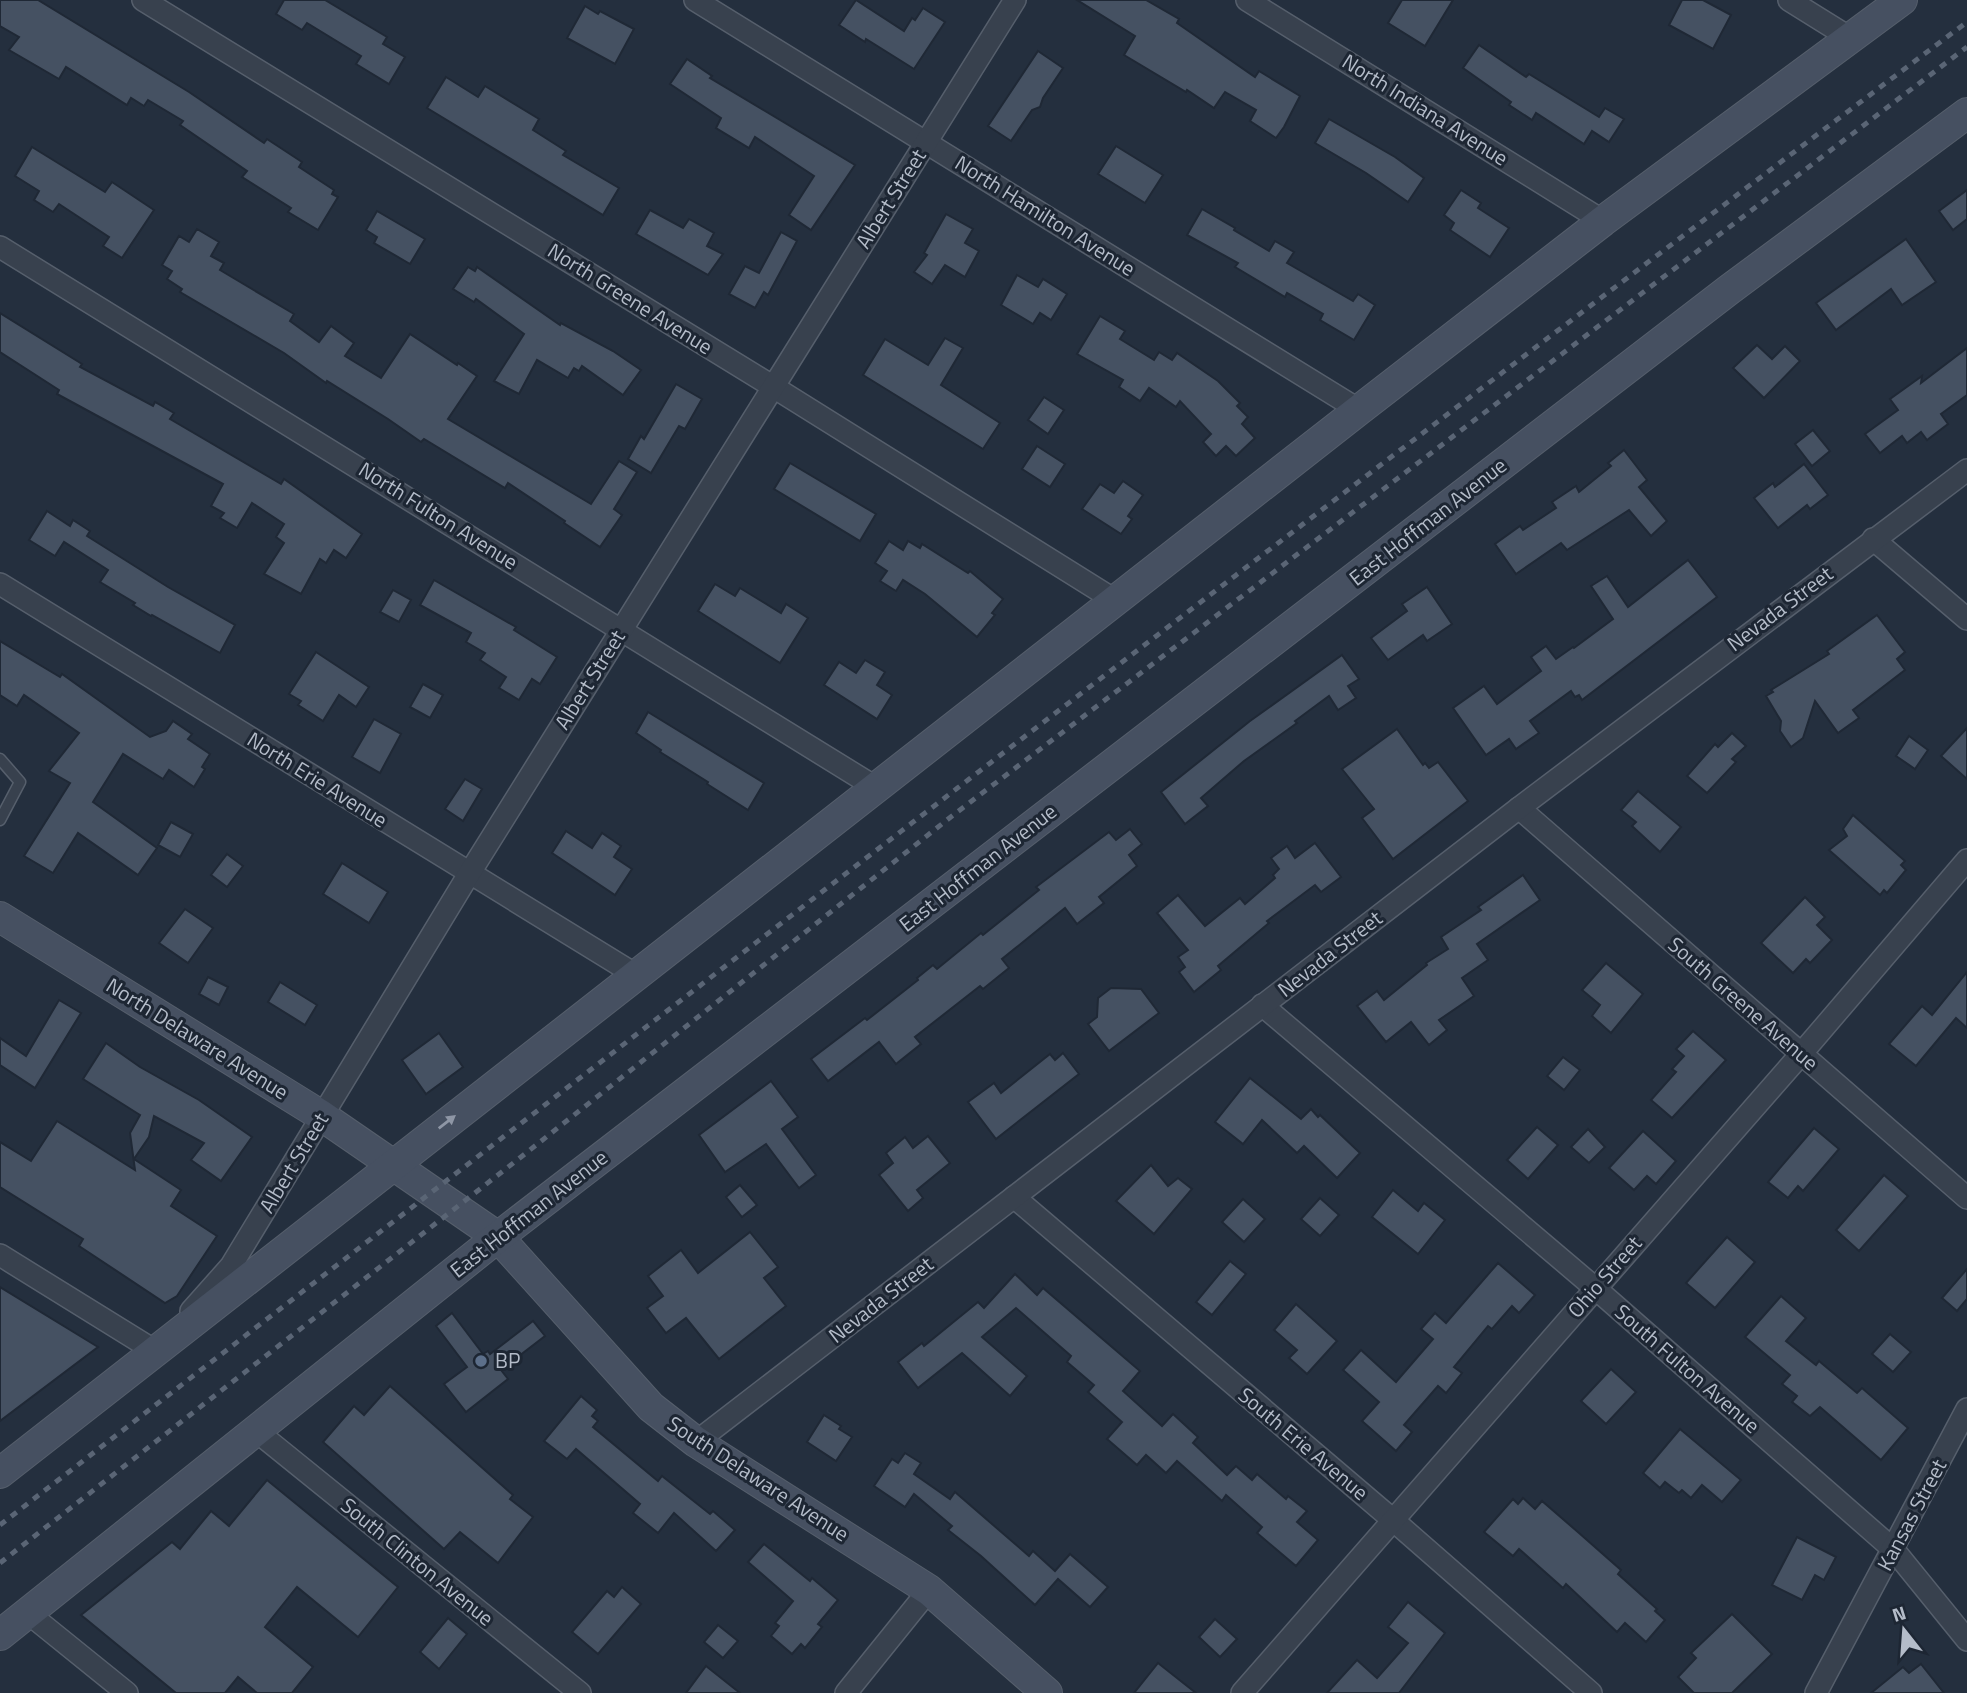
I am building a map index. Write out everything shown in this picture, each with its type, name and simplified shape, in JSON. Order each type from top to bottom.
[{"type":"street","name":"North Greene Avenue","points":[[143,0],[772,386],[1115,601]]},
{"type":"street","name":"North Hamilton Avenue","points":[[695,0],[1359,410]]},
{"type":"street","name":"Albert Street","points":[[155,1351],[231,1266],[469,874],[1016,0]]},
{"type":"street","name":"North Indiana Avenue","points":[[1247,0],[1603,221]]},
{"type":"street","points":[[1789,0],[1850,38]]},
{"type":"street","points":[[0,1473],[393,1163],[1603,221],[1902,0]]},
{"type":"street","name":"East Hoffman Avenue","points":[[0,1635],[498,1237],[1730,289],[1967,113]]},
{"type":"street","name":"North Fulton Avenue","points":[[0,247],[876,787]]},
{"type":"street","name":"Nevada Street","points":[[696,1441],[1519,808],[1967,470]]},
{"type":"street","points":[[1873,539],[1967,619]]},
{"type":"street","name":"North Erie Avenue","points":[[0,584],[636,975]]},
{"type":"street","name":"South Greene Avenue","points":[[1519,808],[1967,1198]]},
{"type":"street","name":"Ohio Street","points":[[1242,1693],[1801,1054],[1967,860]]},
{"type":"street","name":"North Delaware Avenue","points":[[0,917],[322,1116],[393,1163]]},
{"type":"street","name":"South Fulton Avenue","points":[[1262,1005],[1595,1288],[1895,1550],[1967,1640]]},
{"type":"street","name":"South Delaware Avenue","points":[[393,1163],[498,1237],[651,1407],[696,1441],[929,1590],[1047,1693]]},
{"type":"street","name":"South Erie Avenue","points":[[1014,1198],[1591,1693]]},
{"type":"street","points":[[0,1255],[155,1351]]},
{"type":"street","name":"Kansas Street","points":[[1816,1693],[1895,1550],[1967,1409]]},
{"type":"street","name":"South Clinton Avenue","points":[[255,1430],[580,1693]]},
{"type":"street","points":[[846,1693],[929,1590]]},
{"type":"street","points":[[28,1613],[127,1693]]},
{"type":"lane","points":[[0,759],[20,782],[0,820]]},
{"type":"building","points":[[0,0],[38,0],[189,92],[264,143],[267,139],[302,162],[299,167],[334,190],[332,194],[338,197],[318,230],[288,212],[291,208],[242,177],[247,171],[180,125],[183,121],[148,100],[144,106],[131,98],[127,105],[66,67],[59,79],[9,50],[19,37],[0,26]]},
{"type":"building","points":[[284,0],[325,0],[387,37],[383,44],[405,57],[389,84],[356,64],[361,56],[307,23],[302,30],[276,14]]},
{"type":"building","points":[[856,0],[904,31],[912,18],[915,20],[923,8],[945,22],[914,69],[839,25]]},
{"type":"building","points":[[1077,0],[1146,0],[1179,19],[1177,23],[1255,77],[1259,71],[1300,96],[1284,127],[1276,138],[1250,121],[1256,110],[1225,92],[1214,108],[1124,55],[1135,36]]},
{"type":"building","points":[[1402,0],[1453,0],[1425,46],[1388,23]]},
{"type":"building","points":[[1682,0],[1703,0],[1731,15],[1713,49],[1669,25]]},
{"type":"building","points":[[585,6],[634,29],[615,64],[567,38]]},
{"type":"building","points":[[1479,45],[1526,77],[1529,74],[1599,117],[1605,108],[1624,119],[1609,142],[1592,131],[1584,144],[1536,113],[1532,120],[1463,68]]},
{"type":"building","points":[[1038,51],[1063,68],[1040,107],[1032,110],[1011,141],[988,126]]},
{"type":"building","points":[[687,59],[712,76],[710,78],[855,165],[811,230],[789,215],[814,176],[755,137],[749,148],[716,128],[721,118],[670,84]]},
{"type":"building","points":[[446,77],[478,97],[485,86],[539,119],[533,130],[566,151],[563,155],[619,188],[603,215],[427,108]]},
{"type":"building","points":[[1329,119],[1395,157],[1424,178],[1408,202],[1315,143]]},
{"type":"building","points":[[1116,146],[1163,175],[1145,203],[1098,174]]},
{"type":"building","points":[[32,147],[105,192],[112,182],[154,210],[122,258],[103,246],[109,237],[59,204],[53,212],[34,200],[39,191],[15,176]]},
{"type":"building","points":[[1461,190],[1481,203],[1478,208],[1509,228],[1490,257],[1450,230],[1454,223],[1444,215]]},
{"type":"building","points":[[1967,190],[1967,219],[1953,230],[1939,211]]},
{"type":"building","points":[[1202,209],[1269,251],[1275,241],[1294,252],[1287,263],[1353,301],[1358,294],[1375,305],[1354,340],[1320,320],[1323,314],[1287,293],[1285,297],[1235,267],[1238,263],[1187,235]]},
{"type":"building","points":[[650,210],[683,228],[689,219],[714,233],[707,246],[723,254],[708,275],[636,234]]},
{"type":"building","points":[[377,211],[425,239],[410,264],[374,243],[377,237],[366,230]]},
{"type":"building","points":[[946,214],[973,229],[965,243],[979,251],[965,277],[945,265],[932,284],[914,272],[927,255],[924,253]]},
{"type":"building","points":[[197,229],[219,242],[211,256],[224,263],[220,270],[294,314],[290,321],[319,342],[331,326],[354,343],[345,356],[381,378],[410,334],[477,376],[448,419],[591,504],[619,461],[637,472],[614,509],[622,515],[600,547],[508,483],[505,488],[424,439],[421,442],[327,381],[326,383],[284,353],[180,292],[182,289],[167,279],[172,271],[162,265],[179,236],[189,242]]},
{"type":"building","points":[[781,232],[797,241],[768,295],[764,292],[755,308],[729,294],[745,266],[759,273]]},
{"type":"building","points":[[1906,239],[1936,282],[1902,305],[1891,289],[1836,330],[1816,303]]},
{"type":"building","points":[[468,267],[475,271],[477,267],[560,325],[561,323],[613,351],[641,370],[623,395],[582,366],[579,371],[574,368],[568,378],[537,360],[519,394],[494,381],[524,334],[476,299],[474,302],[453,289]]},
{"type":"building","points":[[1017,275],[1038,287],[1043,279],[1067,294],[1051,320],[1040,313],[1033,324],[1001,305]]},
{"type":"building","points":[[0,313],[82,364],[80,367],[153,406],[155,402],[174,413],[170,419],[281,484],[284,479],[362,534],[346,558],[334,550],[326,563],[320,559],[301,594],[264,574],[284,543],[276,537],[284,524],[252,503],[237,528],[220,518],[224,513],[211,506],[223,484],[57,394],[59,390],[0,352]]},
{"type":"building","points":[[1100,316],[1125,331],[1120,339],[1154,360],[1159,352],[1172,360],[1177,353],[1218,381],[1240,403],[1237,406],[1248,417],[1242,424],[1255,438],[1236,456],[1226,446],[1216,456],[1203,442],[1211,434],[1180,401],[1176,407],[1149,388],[1140,401],[1119,387],[1123,380],[1077,354]]},
{"type":"building","points":[[945,338],[963,348],[941,385],[1000,423],[983,449],[863,375],[885,339],[928,365]]},
{"type":"building","points":[[1757,345],[1772,359],[1785,346],[1800,361],[1764,398],[1733,368]]},
{"type":"building","points":[[1967,348],[1967,395],[1941,414],[1948,424],[1927,440],[1921,432],[1907,443],[1902,436],[1880,453],[1865,434],[1898,410],[1890,399],[1922,376],[1921,383]]},
{"type":"building","points":[[676,384],[702,399],[685,429],[679,426],[651,473],[628,459],[641,436],[644,439]]},
{"type":"building","points":[[1044,397],[1064,410],[1048,434],[1028,420]]},
{"type":"building","points":[[1813,430],[1830,451],[1812,466],[1795,444]]},
{"type":"building","points":[[1037,446],[1065,464],[1050,487],[1022,469]]},
{"type":"building","points":[[1624,450],[1647,480],[1639,487],[1667,521],[1651,536],[1629,510],[1567,550],[1561,543],[1516,574],[1495,544],[1520,526],[1523,530],[1556,508],[1552,502],[1576,486],[1579,492],[1611,466],[1608,463]]},
{"type":"building","points":[[790,463],[876,514],[860,541],[774,489]]},
{"type":"building","points":[[1804,464],[1828,495],[1810,509],[1807,505],[1778,528],[1754,498],[1773,483],[1775,487]]},
{"type":"building","points":[[1123,481],[1143,495],[1128,516],[1132,519],[1121,534],[1082,509],[1100,484],[1114,493]]},
{"type":"building","points":[[47,511],[70,526],[73,520],[90,531],[87,536],[235,625],[220,653],[151,616],[100,582],[108,570],[64,542],[55,556],[29,540]]},
{"type":"building","points":[[889,541],[903,550],[908,541],[920,548],[922,544],[968,573],[970,571],[1003,599],[992,613],[995,615],[977,637],[925,594],[903,580],[896,591],[880,581],[887,571],[875,563]]},
{"type":"building","points":[[1688,560],[1717,597],[1582,700],[1579,695],[1575,697],[1571,691],[1530,721],[1539,733],[1516,749],[1509,739],[1486,755],[1453,708],[1484,686],[1497,704],[1541,671],[1531,657],[1546,646],[1556,659],[1613,619],[1591,586],[1607,576],[1628,607]]},
{"type":"building","points":[[434,580],[516,627],[514,630],[557,657],[540,684],[532,679],[519,700],[499,688],[506,677],[480,660],[485,653],[466,642],[471,633],[420,605]]},
{"type":"building","points":[[715,584],[735,596],[740,588],[781,613],[786,604],[808,618],[780,663],[698,611]]},
{"type":"building","points":[[1427,587],[1452,624],[1427,641],[1423,635],[1388,660],[1371,638],[1407,611],[1402,604]]},
{"type":"building","points":[[393,590],[411,600],[399,622],[380,612]]},
{"type":"building","points":[[1877,615],[1905,652],[1897,659],[1905,670],[1853,710],[1859,718],[1838,733],[1815,701],[1803,738],[1791,747],[1780,731],[1781,721],[1766,696],[1773,692],[1771,690],[1829,654],[1827,651]]},
{"type":"building","points":[[0,641],[60,677],[62,674],[150,737],[166,731],[173,721],[192,734],[188,739],[210,754],[194,787],[169,770],[163,779],[123,754],[93,802],[157,848],[138,875],[78,833],[53,873],[24,856],[70,783],[49,771],[79,733],[24,695],[17,706],[0,695]]},
{"type":"building","points":[[316,652],[369,687],[356,707],[339,695],[323,721],[298,705],[301,701],[289,694]]},
{"type":"building","points":[[1342,655],[1359,679],[1348,686],[1356,698],[1338,710],[1329,696],[1295,721],[1297,723],[1244,761],[1201,798],[1208,806],[1185,824],[1161,792],[1250,721]]},
{"type":"building","points":[[865,660],[885,672],[877,685],[892,695],[877,719],[824,685],[839,662],[856,673]]},
{"type":"building","points":[[423,684],[443,695],[430,718],[410,707]]},
{"type":"building","points":[[648,712],[764,783],[748,810],[636,733]]},
{"type":"building","points":[[374,719],[401,734],[380,773],[352,757]]},
{"type":"building","points":[[1967,728],[1967,779],[1941,756]]},
{"type":"building","points":[[1397,729],[1423,765],[1425,763],[1429,768],[1438,762],[1468,801],[1393,859],[1362,818],[1374,809],[1342,769]]},
{"type":"building","points":[[1732,733],[1746,746],[1732,759],[1736,762],[1707,793],[1687,776],[1715,744],[1718,747]]},
{"type":"building","points":[[1909,736],[1928,750],[1915,769],[1896,756]]},
{"type":"building","points":[[465,779],[482,789],[463,821],[445,809]]},
{"type":"building","points":[[1638,791],[1681,827],[1660,852],[1632,826],[1636,822],[1621,810]]},
{"type":"building","points":[[1853,815],[1905,861],[1901,865],[1906,870],[1887,893],[1884,890],[1880,895],[1829,850],[1847,836],[1843,829]]},
{"type":"building","points":[[171,822],[193,834],[180,857],[158,845]]},
{"type":"building","points":[[1130,829],[1142,844],[1129,855],[1137,866],[1099,897],[1104,903],[1077,924],[1065,908],[1002,959],[1009,968],[983,989],[980,986],[915,1037],[921,1044],[896,1064],[879,1042],[828,1081],[811,1059],[865,1018],[867,1020],[933,965],[937,969],[981,933],[983,935],[1039,890],[1036,887],[1109,832],[1116,840]]},
{"type":"building","points":[[566,831],[592,848],[602,833],[621,846],[614,857],[632,869],[615,895],[552,853]]},
{"type":"building","points":[[1315,843],[1341,877],[1321,892],[1315,885],[1267,921],[1269,923],[1218,966],[1221,970],[1194,992],[1179,972],[1185,967],[1178,957],[1188,950],[1157,913],[1178,895],[1205,926],[1240,898],[1245,904],[1275,878],[1273,875],[1279,869],[1271,858],[1287,846],[1295,858]]},
{"type":"building","points":[[227,854],[243,866],[227,887],[211,875]]},
{"type":"building","points":[[342,863],[388,892],[369,923],[323,894]]},
{"type":"building","points":[[1523,875],[1540,900],[1477,944],[1488,960],[1462,978],[1474,996],[1439,1020],[1447,1030],[1429,1045],[1411,1022],[1386,1042],[1357,1006],[1377,991],[1384,1000],[1427,965],[1426,963],[1448,949],[1441,937],[1481,910],[1478,907]]},
{"type":"building","points":[[1805,897],[1825,917],[1817,925],[1832,940],[1810,963],[1806,959],[1793,973],[1761,943]]},
{"type":"building","points":[[185,909],[213,928],[188,963],[159,943]]},
{"type":"building","points":[[1606,963],[1643,994],[1611,1033],[1592,1016],[1600,1005],[1582,990]]},
{"type":"building","points":[[1967,972],[1967,1028],[1956,1018],[1916,1066],[1889,1044],[1922,1006],[1932,1015]]},
{"type":"building","points":[[208,977],[228,987],[219,1005],[199,994]]},
{"type":"building","points":[[280,982],[317,1005],[305,1025],[268,1002]]},
{"type":"building","points":[[1111,988],[1141,989],[1159,1013],[1109,1051],[1088,1024],[1097,1017],[1098,998]]},
{"type":"building","points":[[59,1000],[81,1013],[35,1088],[0,1065],[0,1038],[26,1056]]},
{"type":"building","points":[[1693,1031],[1726,1060],[1672,1118],[1651,1100],[1676,1072],[1672,1069],[1684,1056],[1676,1049]]},
{"type":"building","points":[[439,1033],[463,1067],[426,1094],[402,1060]]},
{"type":"building","points":[[106,1043],[140,1067],[199,1100],[252,1137],[221,1181],[191,1160],[204,1143],[154,1116],[149,1137],[134,1159],[181,1190],[171,1206],[217,1236],[177,1296],[165,1303],[79,1246],[83,1239],[0,1187],[0,1142],[31,1161],[57,1121],[135,1170],[130,1133],[140,1115],[83,1079]]},
{"type":"building","points":[[1063,1053],[1079,1074],[996,1139],[968,1102],[994,1083],[1001,1093],[1050,1054],[1055,1060]]},
{"type":"building","points":[[1563,1057],[1580,1070],[1564,1090],[1547,1076]]},
{"type":"building","points":[[1250,1078],[1301,1119],[1311,1109],[1318,1117],[1320,1115],[1360,1153],[1337,1178],[1304,1146],[1297,1153],[1262,1120],[1243,1144],[1215,1122]]},
{"type":"building","points":[[771,1081],[798,1117],[782,1129],[816,1175],[799,1188],[766,1144],[725,1172],[699,1135]]},
{"type":"building","points":[[1537,1127],[1558,1145],[1528,1179],[1507,1160]]},
{"type":"building","points":[[1814,1128],[1839,1149],[1803,1191],[1798,1186],[1788,1198],[1768,1182]]},
{"type":"building","points":[[1588,1129],[1605,1147],[1589,1163],[1571,1147]]},
{"type":"building","points":[[1643,1131],[1676,1161],[1656,1184],[1647,1176],[1634,1190],[1609,1168]]},
{"type":"building","points":[[928,1136],[950,1163],[917,1190],[923,1198],[908,1211],[879,1175],[893,1163],[886,1153],[905,1137],[913,1148]]},
{"type":"building","points":[[1151,1165],[1168,1186],[1178,1178],[1192,1189],[1154,1234],[1116,1201]]},
{"type":"building","points":[[1884,1175],[1908,1196],[1859,1251],[1836,1230]]},
{"type":"building","points":[[740,1185],[757,1205],[742,1217],[726,1197]]},
{"type":"building","points":[[1393,1190],[1418,1211],[1424,1203],[1445,1220],[1418,1254],[1372,1217]]},
{"type":"building","points":[[1320,1198],[1339,1215],[1320,1236],[1301,1219]]},
{"type":"building","points":[[1243,1199],[1265,1219],[1244,1242],[1222,1222]]},
{"type":"building","points":[[750,1232],[778,1267],[764,1278],[786,1306],[719,1359],[686,1318],[666,1333],[647,1308],[663,1296],[648,1276],[681,1250],[698,1273]]},
{"type":"building","points":[[1727,1237],[1755,1262],[1715,1308],[1686,1283]]},
{"type":"building","points":[[1230,1261],[1246,1274],[1212,1315],[1196,1302]]},
{"type":"building","points":[[1498,1263],[1535,1295],[1519,1313],[1512,1306],[1492,1329],[1488,1326],[1454,1367],[1462,1373],[1446,1393],[1438,1386],[1404,1425],[1412,1432],[1396,1451],[1362,1421],[1379,1402],[1343,1370],[1361,1350],[1396,1382],[1433,1339],[1421,1329],[1435,1313],[1446,1323]]},
{"type":"building","points":[[1967,1269],[1967,1299],[1957,1311],[1942,1298]]},
{"type":"building","points":[[1015,1274],[1037,1295],[1043,1288],[1140,1371],[1123,1391],[1162,1426],[1173,1414],[1198,1437],[1193,1443],[1227,1475],[1236,1466],[1252,1480],[1257,1474],[1286,1499],[1288,1496],[1307,1511],[1297,1522],[1318,1540],[1296,1566],[1257,1533],[1262,1527],[1226,1495],[1222,1501],[1177,1461],[1166,1473],[1146,1455],[1137,1465],[1107,1439],[1122,1422],[1088,1392],[1094,1385],[1067,1362],[1071,1356],[1016,1308],[982,1337],[1027,1376],[1010,1396],[962,1353],[918,1388],[898,1362],[922,1343],[924,1346],[978,1302],[984,1308]]},
{"type":"building","points":[[0,1287],[98,1347],[0,1421]]},
{"type":"building","points":[[1781,1296],[1806,1318],[1786,1341],[1816,1365],[1819,1361],[1857,1393],[1862,1388],[1908,1428],[1881,1460],[1820,1407],[1810,1416],[1792,1402],[1797,1396],[1782,1384],[1790,1375],[1745,1337]]},
{"type":"building","points":[[1296,1304],[1337,1341],[1307,1374],[1289,1358],[1297,1350],[1274,1330]]},
{"type":"building","points":[[452,1313],[483,1354],[488,1351],[490,1354],[533,1321],[545,1336],[501,1370],[508,1379],[466,1412],[444,1384],[467,1367],[436,1326]]},
{"type":"building","points":[[1890,1334],[1911,1352],[1893,1372],[1872,1354]]},
{"type":"building","points":[[1611,1369],[1636,1392],[1606,1424],[1581,1401]]},
{"type":"building","points":[[390,1386],[513,1495],[510,1499],[533,1517],[498,1563],[460,1532],[444,1549],[323,1442],[354,1406],[364,1415]]},
{"type":"building","points":[[581,1396],[597,1410],[592,1416],[598,1421],[593,1427],[658,1481],[662,1476],[710,1514],[713,1511],[735,1530],[716,1551],[674,1513],[658,1533],[633,1513],[640,1504],[576,1449],[567,1459],[544,1441]]},
{"type":"building","points":[[824,1415],[852,1437],[836,1461],[807,1442]]},
{"type":"building","points":[[1680,1429],[1741,1480],[1722,1502],[1702,1485],[1691,1498],[1665,1482],[1660,1488],[1643,1473]]},
{"type":"building","points":[[905,1453],[921,1463],[914,1474],[950,1499],[955,1492],[1029,1556],[1033,1551],[1055,1571],[1070,1554],[1108,1587],[1090,1607],[1058,1579],[1035,1605],[948,1530],[952,1526],[914,1494],[905,1507],[874,1486],[892,1459],[898,1463]]},
{"type":"building","points":[[267,1480],[398,1587],[358,1637],[297,1587],[265,1627],[313,1667],[292,1693],[257,1693],[238,1677],[225,1693],[176,1693],[81,1615],[172,1542],[180,1549],[211,1511],[229,1526]]},
{"type":"building","points":[[1523,1498],[1535,1509],[1542,1501],[1621,1570],[1618,1574],[1657,1609],[1655,1611],[1665,1620],[1646,1642],[1625,1623],[1617,1632],[1566,1584],[1563,1588],[1519,1549],[1513,1556],[1484,1532],[1513,1499],[1518,1504]]},
{"type":"building","points":[[1797,1537],[1836,1557],[1824,1580],[1815,1575],[1802,1600],[1772,1585]]},
{"type":"building","points":[[764,1544],[838,1600],[818,1624],[822,1627],[805,1648],[801,1644],[792,1654],[771,1636],[779,1626],[775,1623],[793,1601],[748,1562]]},
{"type":"building","points":[[622,1587],[641,1604],[598,1654],[572,1632],[607,1591],[614,1597]]},
{"type":"building","points":[[1408,1602],[1445,1633],[1399,1693],[1327,1693],[1357,1660],[1377,1678],[1408,1643],[1388,1627]]},
{"type":"building","points":[[1732,1614],[1772,1654],[1732,1693],[1694,1693],[1678,1677],[1696,1658],[1691,1653]]},
{"type":"building","points":[[448,1618],[467,1634],[439,1669],[420,1652]]},
{"type":"building","points":[[1215,1619],[1237,1639],[1220,1657],[1199,1637]]},
{"type":"building","points":[[718,1625],[738,1641],[723,1658],[704,1642]]},
{"type":"building","points":[[1158,1663],[1196,1693],[1134,1693]]},
{"type":"building","points":[[1921,1664],[1944,1693],[1871,1693],[1903,1667],[1909,1673]]},
{"type":"building","points":[[706,1666],[740,1693],[686,1693]]},
{"type":"railway","points":[[0,1525],[1227,582],[1967,22]]},
{"type":"railway","points":[[0,1563],[521,1157],[952,816],[1967,47]]},
{"type":"place","name":"BP","points":[[481,1361]]}]
